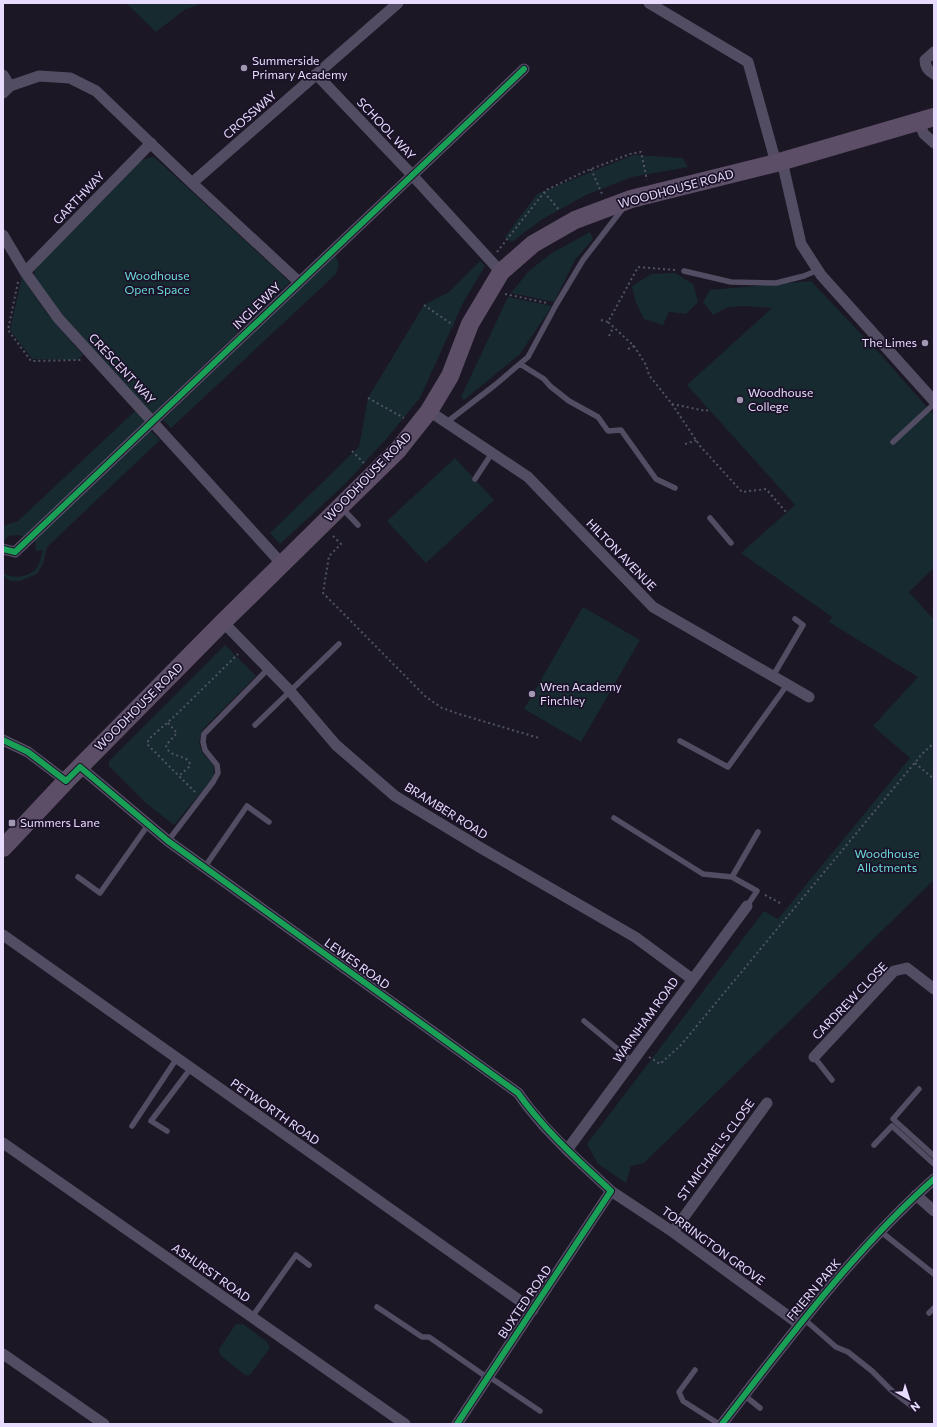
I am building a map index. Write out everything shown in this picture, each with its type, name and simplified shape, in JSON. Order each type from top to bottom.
[{"type":"main road","name":"WOODHOUSE ROAD","points":[[3,848],[66,781],[222,622],[398,450],[429,411],[450,376],[470,324],[490,291],[495,266],[570,223],[631,199],[779,162],[926,120]]},
{"type":"street","name":"CROSSWAY","points":[[192,183],[398,3]]},
{"type":"street","points":[[648,3],[748,62],[779,162],[801,244],[821,275],[934,403]]},
{"type":"street","points":[[934,52],[925,60],[925,66],[934,74]]},
{"type":"street","name":"INGLEWAY","points":[[3,549],[15,552],[524,70]]},
{"type":"street","name":"SCHOOL WAY","points":[[316,74],[413,176],[495,266]]},
{"type":"street","points":[[3,75],[6,89],[39,76],[70,78],[96,91],[192,183],[299,282]]},
{"type":"street","points":[[926,120],[924,134],[934,142]]},
{"type":"street","name":"GARTHWAY","points":[[25,272],[151,143]]},
{"type":"street","name":"CRESCENT WAY","points":[[3,235],[25,272],[58,318],[282,564]]},
{"type":"street","name":"HILTON AVENUE","points":[[429,411],[528,477],[653,607],[809,697]]},
{"type":"street","name":"BRAMBER ROAD","points":[[222,622],[290,691],[336,745],[395,796],[635,937],[692,979]]},
{"type":"street","points":[[3,740],[28,752],[66,781]]},
{"type":"street","name":"LEWES ROAD","points":[[80,767],[148,825],[204,868],[518,1093],[529,1108],[567,1150],[611,1191]]},
{"type":"street","name":"WARNHAM ROAD","points":[[567,1150],[747,906]]},
{"type":"street","name":"PETWORTH ROAD","points":[[3,935],[533,1310]]},
{"type":"street","name":"CARDREW CLOSE","points":[[814,1057],[894,971],[907,968],[931,982]]},
{"type":"street","name":"ST MICHAEL'S CLOSE","points":[[673,1232],[767,1103]]},
{"type":"street","name":"ASHURST ROAD","points":[[3,1143],[405,1424]]},
{"type":"street","name":"FRIERN PARK","points":[[720,1424],[802,1321],[862,1250],[916,1195],[934,1179]]},
{"type":"street","name":"BUXTED ROAD","points":[[456,1424],[611,1191]]},
{"type":"street","name":"TORRINGTON GROVE","points":[[611,1191],[802,1321]]},
{"type":"street","points":[[916,1195],[934,1211]]},
{"type":"street","points":[[3,1354],[104,1424]]},
{"type":"lane","points":[[447,422],[528,357],[556,305],[583,260],[631,199]]},
{"type":"lane","points":[[684,271],[731,282],[776,283],[804,276],[818,270]]},
{"type":"lane","points":[[520,364],[544,379],[550,386],[569,401],[598,417],[608,431],[621,430],[656,478],[675,488]]},
{"type":"lane","points":[[893,442],[934,403]]},
{"type":"lane","points":[[475,479],[492,453]]},
{"type":"lane","points":[[341,506],[358,525]]},
{"type":"lane","points":[[710,518],[731,543]]},
{"type":"lane","points":[[773,676],[803,625],[794,619]]},
{"type":"lane","points":[[254,725],[339,644]]},
{"type":"lane","points":[[168,841],[218,773],[218,765],[205,750],[203,742],[204,734],[268,669]]},
{"type":"lane","points":[[680,741],[728,767],[787,685]]},
{"type":"lane","points":[[204,868],[247,806],[269,822]]},
{"type":"lane","points":[[614,818],[703,874],[732,877],[756,891],[747,906]]},
{"type":"lane","points":[[78,877],[100,893],[148,825]]},
{"type":"lane","points":[[732,877],[758,832]]},
{"type":"lane","points":[[584,1021],[632,1061]]},
{"type":"lane","points":[[814,1057],[832,1080]]},
{"type":"lane","points":[[132,1126],[177,1058]]},
{"type":"lane","points":[[167,1131],[151,1121],[192,1068]]},
{"type":"lane","points":[[919,1089],[893,1119],[934,1156]]},
{"type":"lane","points":[[874,1145],[892,1126],[934,1164]]},
{"type":"lane","points":[[880,1231],[934,1274]]},
{"type":"lane","points":[[252,1317],[296,1255],[309,1265]]},
{"type":"lane","points":[[377,1307],[422,1337],[428,1337],[540,1411]]},
{"type":"lane","points":[[929,1313],[934,1308]]},
{"type":"lane","points":[[802,1321],[836,1347],[848,1352],[872,1371],[892,1392],[914,1408]]},
{"type":"lane","points":[[695,1370],[679,1392],[683,1401],[720,1424]]},
{"type":"lane","points":[[744,1395],[760,1408]]},
{"type":"path","points":[[495,266],[510,237],[544,192],[591,169],[630,154],[641,152],[651,194]]},
{"type":"path","points":[[591,169],[607,208]]},
{"type":"path","points":[[544,192],[570,223]]},
{"type":"path","points":[[608,322],[638,267],[684,271]]},
{"type":"path","points":[[25,272],[19,278],[8,330],[31,361],[80,360],[89,353]]},
{"type":"path","points":[[490,291],[556,305]]},
{"type":"path","points":[[424,305],[453,325]]},
{"type":"path","points":[[601,320],[608,322],[634,346],[646,365],[649,375],[672,404],[697,440],[742,492],[766,490],[787,513]]},
{"type":"path","points":[[609,336],[613,328]]},
{"type":"path","points":[[628,349],[634,346]]},
{"type":"path","points":[[368,398],[404,418]]},
{"type":"path","points":[[672,404],[706,411],[709,409]]},
{"type":"path","points":[[685,444],[697,440]]},
{"type":"path","points":[[352,451],[364,463]]},
{"type":"path","points":[[322,525],[341,544],[328,556],[323,594],[426,697],[442,708],[540,738]]},
{"type":"path","points":[[201,798],[148,744],[149,739],[168,723],[246,646]]},
{"type":"path","points":[[168,723],[177,733],[166,745],[166,749],[169,752],[188,760],[190,764],[179,776]]},
{"type":"path","points":[[652,1059],[660,1064],[681,1045],[914,763],[934,744]]},
{"type":"path","points":[[914,763],[934,780]]},
{"type":"path","points":[[756,891],[780,903]]},
{"type":"green space","points":[[126,3],[203,3],[184,10],[156,32]]},
{"type":"green space","points":[[633,155],[683,158],[688,167],[632,177],[586,195],[541,220],[512,242],[505,237],[537,194]]},
{"type":"green space","name":"Woodhouse Open Space","points":[[154,157],[290,282],[153,414],[58,310],[34,276],[35,266],[140,160]]},
{"type":"green space","points":[[590,232],[593,239],[575,260],[554,302],[511,293],[528,272],[550,254]]},
{"type":"green space","points":[[335,255],[338,264],[336,274],[171,428],[163,420]]},
{"type":"green space","points":[[480,261],[485,266],[463,303],[420,398],[387,438],[345,484],[280,544],[270,533],[359,447],[368,398],[424,305],[449,292]]},
{"type":"green space","points":[[675,273],[693,284],[698,302],[686,314],[669,312],[663,325],[644,319],[635,300],[632,286],[651,274]]},
{"type":"green space","points":[[22,277],[46,312],[83,355],[77,360],[32,359],[10,330]]},
{"type":"green space","name":"Woodhouse Allotments","points":[[811,281],[881,355],[934,415],[934,568],[909,592],[934,620],[934,880],[644,1163],[631,1166],[626,1183],[598,1164],[587,1144],[764,911],[778,919],[910,758],[873,726],[918,677],[829,622],[832,617],[741,553],[795,505],[687,385],[772,308],[745,306],[728,307],[713,315],[703,302],[710,290]]},
{"type":"green space","points":[[508,297],[552,306],[520,354],[464,400],[461,397]]},
{"type":"green space","points":[[135,411],[146,423],[26,537],[17,535],[8,536],[3,543],[3,526],[18,521]]},
{"type":"green space","points":[[150,430],[160,440],[47,547],[43,564],[37,574],[20,581],[10,581],[3,576],[3,572],[10,576],[19,577],[35,570],[43,550],[36,551],[35,540]]},
{"type":"green space","points":[[455,458],[494,500],[426,563],[387,521]]},
{"type":"green space","points":[[583,607],[640,640],[581,742],[524,709]]},
{"type":"green space","points":[[225,645],[256,676],[202,730],[199,743],[202,752],[213,765],[213,778],[174,825],[147,804],[109,766],[109,761]]},
{"type":"green space","points":[[236,1324],[243,1324],[267,1342],[270,1348],[250,1375],[245,1375],[220,1355],[219,1349]]},
{"type":"cycle path","points":[[3,549],[15,552],[524,69]]},
{"type":"cycle path","points":[[3,740],[28,752],[66,781],[80,767],[168,841],[518,1093],[550,1132],[611,1191],[457,1424]]},
{"type":"cycle path","points":[[722,1424],[822,1297],[876,1236],[934,1179]]},
{"type":"place","name":"Summerside Primary Academy","points":[[244,68]]},
{"type":"place","name":"The Limes","points":[[925,343]]},
{"type":"place","name":"Woodhouse College","points":[[740,400]]},
{"type":"place","name":"Wren Academy Finchley","points":[[532,694]]},
{"type":"place","name":"Summers Lane","points":[[12,823]]}]
